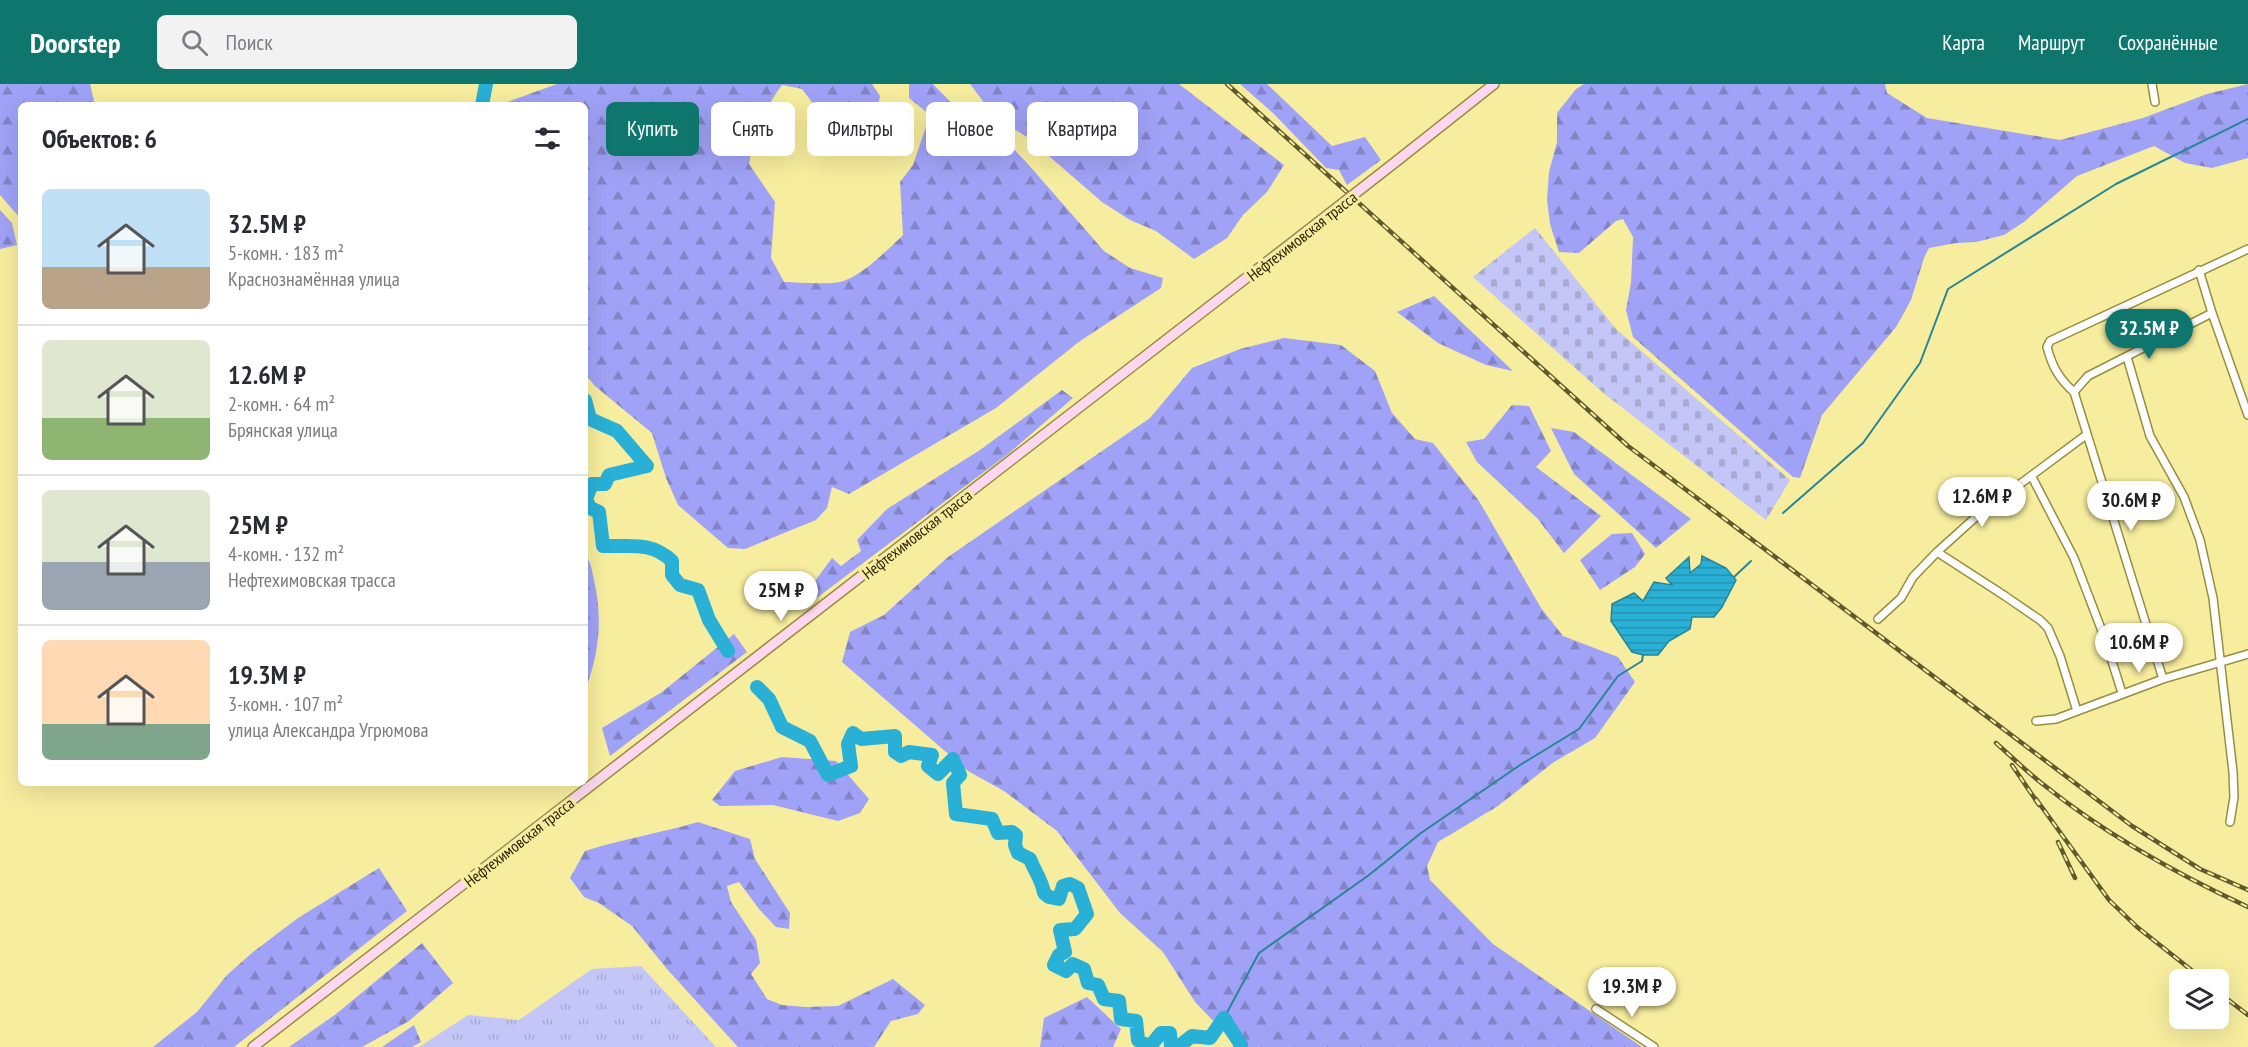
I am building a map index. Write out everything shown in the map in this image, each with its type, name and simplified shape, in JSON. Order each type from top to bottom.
[{"type":"main road","name":"Нефтехимовская трасса","points":[[253,1047],[1494,84]]},
{"type":"street","points":[[2152,84],[2155,102]]},
{"type":"street","points":[[2163,679],[2074,392],[2064,383],[2053,367],[2047,347],[2050,341],[2248,249]]},
{"type":"street","points":[[2199,270],[2248,415]]},
{"type":"street","points":[[2074,392],[2088,376],[2212,313]]},
{"type":"street","points":[[2127,357],[2151,436],[2184,498],[2200,540],[2213,598],[2233,772],[2234,797],[2230,822]]},
{"type":"street","points":[[1878,619],[1901,598],[1913,578],[1937,552],[1977,516],[2086,435]]},
{"type":"street","points":[[2032,477],[2074,558],[2105,639],[2122,693]]},
{"type":"street","points":[[1937,552],[2014,602],[2048,628],[2063,664],[2077,711]]},
{"type":"street","points":[[2036,721],[2056,719],[2163,679],[2248,654]]},
{"type":"street","points":[[1596,1009],[1654,1047]]},
{"type":"green space","points":[[0,84],[90,84],[94,102],[18,102],[18,216],[0,195]]},
{"type":"green space","points":[[557,84],[872,84],[880,96],[879,102],[812,102],[802,89],[782,85],[771,102],[711,102],[711,156],[750,156],[749,164],[775,202],[771,258],[784,282],[841,282],[853,277],[876,260],[903,235],[900,182],[913,165],[926,127],[926,156],[1015,156],[1015,150],[1104,251],[1130,268],[1163,278],[1161,288],[1080,341],[996,408],[849,494],[832,487],[827,508],[816,520],[745,549],[728,548],[678,505],[666,478],[652,433],[588,378],[588,102],[507,102]]},
{"type":"green space","points":[[909,84],[933,84],[951,102],[926,102],[926,112],[909,98]]},
{"type":"green space","points":[[970,84],[1179,84],[1284,165],[1267,192],[1243,215],[1227,238],[1194,259],[1156,231],[1130,220],[1102,202],[1049,156],[1138,156],[1138,102],[1027,102],[1027,137],[1015,130],[1015,102],[984,102]]},
{"type":"green space","points":[[1240,84],[1267,84],[1332,146],[1365,137],[1381,160],[1347,185],[1339,170],[1326,168],[1274,114]]},
{"type":"green space","points":[[1584,84],[1885,84],[1887,93],[1927,118],[2060,140],[2143,118],[2207,94],[2248,84],[2248,158],[2212,168],[2185,163],[2154,146],[2077,176],[2024,222],[2004,235],[1976,242],[1929,248],[1911,300],[1896,327],[1822,415],[1800,478],[1793,477],[1633,337],[1626,310],[1631,283],[1633,237],[1623,219],[1616,221],[1579,253],[1559,252],[1550,224],[1547,200],[1549,172],[1557,142],[1557,113],[1576,89]]},
{"type":"green space","points":[[0,210],[12,223],[17,245],[0,249]]},
{"type":"green space","points":[[1535,228],[1616,329],[1790,480],[1766,520],[1601,391],[1473,277]]},
{"type":"green space","points":[[1434,296],[1513,371],[1486,365],[1438,343],[1397,312]]},
{"type":"green space","points":[[1284,338],[1341,345],[1375,371],[1392,413],[1415,439],[1433,443],[1479,501],[1541,608],[1563,636],[1618,657],[1635,682],[1595,738],[1554,762],[1498,806],[1438,842],[1427,866],[1430,880],[1493,944],[1642,1047],[1235,1047],[1195,1002],[1163,952],[1120,913],[1057,831],[1004,791],[968,771],[842,662],[850,632],[884,615],[948,557],[1150,418],[1192,368],[1240,349]]},
{"type":"green space","points":[[1062,390],[1073,398],[1008,454],[802,609],[812,585],[832,558],[841,566],[861,551],[857,540],[887,509],[980,450]]},
{"type":"green space","points":[[1512,405],[1529,406],[1551,451],[1536,467],[1601,516],[1564,553],[1537,518],[1477,462],[1466,442],[1484,439]]},
{"type":"green space","points":[[1551,428],[1574,432],[1691,519],[1656,548],[1574,474]]},
{"type":"green space","points":[[1632,533],[1645,554],[1635,567],[1600,590],[1580,560],[1612,534]]},
{"type":"green space","points":[[588,559],[597,594],[599,623],[594,664],[588,682]]},
{"type":"green space","points":[[734,634],[747,652],[610,756],[602,728],[662,692]]},
{"type":"green space","points":[[782,757],[836,761],[869,799],[860,813],[838,821],[773,805],[720,806],[712,800],[735,771]]},
{"type":"green space","points":[[698,822],[750,839],[755,859],[790,913],[789,929],[776,927],[739,882],[727,886],[731,902],[756,940],[760,963],[751,974],[767,999],[782,1005],[838,1006],[893,979],[925,1005],[918,1014],[891,1021],[874,1047],[738,1047],[667,969],[632,926],[599,903],[584,897],[570,878],[585,851]]},
{"type":"green space","points":[[379,868],[407,911],[234,1047],[153,1047],[197,1012],[227,975],[253,952],[298,918]]},
{"type":"green space","points":[[422,943],[453,983],[409,1021],[362,1047],[289,1047],[336,1014]]},
{"type":"green space","points":[[641,966],[716,1047],[419,1047],[468,1015],[519,1020],[592,969]]},
{"type":"green space","points":[[1087,997],[1121,1029],[1113,1047],[1040,1047],[1044,1018]]},
{"type":"green space","points":[[414,1025],[421,1042],[412,1047],[382,1047]]},
{"type":"shaded area","points":[[1702,556],[1726,568],[1736,580],[1722,607],[1714,617],[1692,617],[1690,629],[1669,641],[1658,655],[1632,652],[1611,621],[1612,604],[1634,593],[1643,601],[1654,582],[1672,585],[1666,578],[1689,557],[1690,573],[1701,564]]},
{"type":"waterway","points":[[483,102],[486,84]]},
{"type":"waterway","points":[[1783,513],[1863,443],[1920,363],[1948,289],[2116,184],[2248,119]]},
{"type":"waterway","points":[[588,411],[590,419],[617,431],[647,466],[609,475],[605,484],[592,484],[588,494]]},
{"type":"waterway","points":[[588,504],[590,508],[599,512],[603,546],[640,546],[656,550],[672,561],[672,575],[680,585],[698,590],[709,620],[728,651]]},
{"type":"waterway","points":[[1734,577],[1751,561]]},
{"type":"waterway","points":[[1224,1018],[1259,953],[1369,875],[1421,833],[1520,765],[1579,729],[1618,676],[1642,661],[1643,655]]},
{"type":"waterway","points":[[757,687],[769,699],[782,727],[810,741],[828,775],[851,766],[848,744],[853,733],[861,739],[895,736],[895,752],[901,756],[909,752],[932,755],[928,766],[938,774],[953,759],[960,775],[953,783],[956,814],[992,819],[998,833],[1012,832],[1016,835],[1015,845],[1018,853],[1030,859],[1044,893],[1049,897],[1059,899],[1063,886],[1070,884],[1078,888],[1087,914],[1075,929],[1060,930],[1065,952],[1059,955],[1054,965],[1066,971],[1073,964],[1084,969],[1088,983],[1098,985],[1104,999],[1119,1001],[1121,1019],[1136,1021],[1138,1040],[1145,1045],[1152,1044],[1161,1033],[1170,1033],[1171,1047],[1178,1047],[1192,1036],[1210,1038],[1224,1018],[1241,1045],[1240,1047]]},
{"type":"railway","points":[[1227,84],[1628,446],[2132,826],[2200,869],[2248,890]]},
{"type":"railway","points":[[1996,743],[2044,785],[2092,820],[2168,867],[2248,907]]},
{"type":"railway","points":[[2012,765],[2039,805]]},
{"type":"railway","points":[[2036,799],[2109,900],[2137,927],[2190,969]]},
{"type":"railway","points":[[2058,842],[2075,878]]},
{"type":"railway","points":[[2229,1000],[2248,1015]]}]
